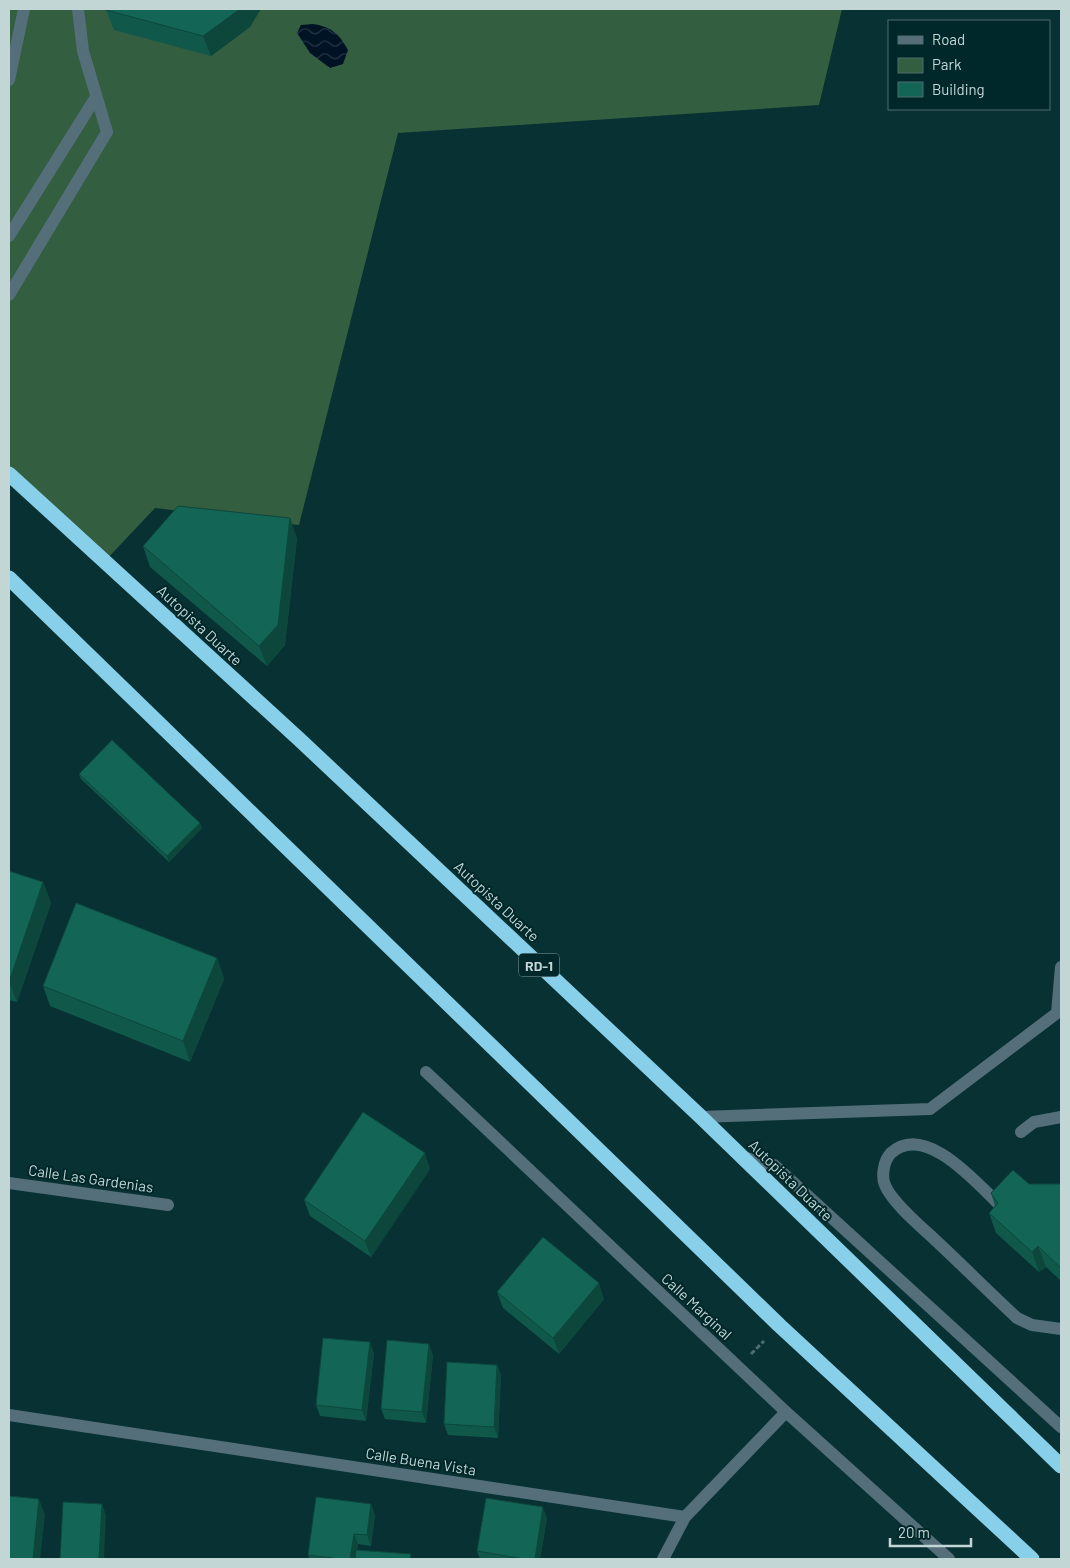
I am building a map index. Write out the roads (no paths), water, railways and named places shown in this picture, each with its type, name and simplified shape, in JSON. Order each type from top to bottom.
[{"type":"highway","name":"Autopista Duarte","points":[[9,474],[300,740],[701,1117],[1061,1466]]},
{"type":"highway","points":[[9,578],[779,1326],[1032,1559]]},
{"type":"street","points":[[9,80],[24,9]]},
{"type":"street","points":[[9,295],[107,132],[83,52],[78,9]]},
{"type":"street","points":[[9,236],[96,97]]},
{"type":"street","points":[[701,1117],[930,1109],[1059,1013],[1061,967]]},
{"type":"street","name":"Calle Marginal","points":[[426,1072],[786,1412],[949,1559]]},
{"type":"street","points":[[1021,1132],[1034,1122],[1061,1117]]},
{"type":"street","points":[[1003,1208],[953,1161],[936,1149],[919,1144],[899,1146],[888,1156],[884,1168],[885,1185],[906,1213],[1017,1318],[1032,1326],[1061,1330]]},
{"type":"street","points":[[743,1157],[774,1166],[1060,1424]]},
{"type":"street","name":"Calle Las Gardenias","points":[[9,1183],[168,1206]]},
{"type":"street","points":[[663,1559],[685,1517],[786,1412]]},
{"type":"street","name":"Calle Buena Vista","points":[[9,1415],[685,1517]]},
{"type":"water","points":[[313,24],[330,29],[341,40],[348,50],[343,64],[330,68],[310,53],[297,33],[301,25]]}]
